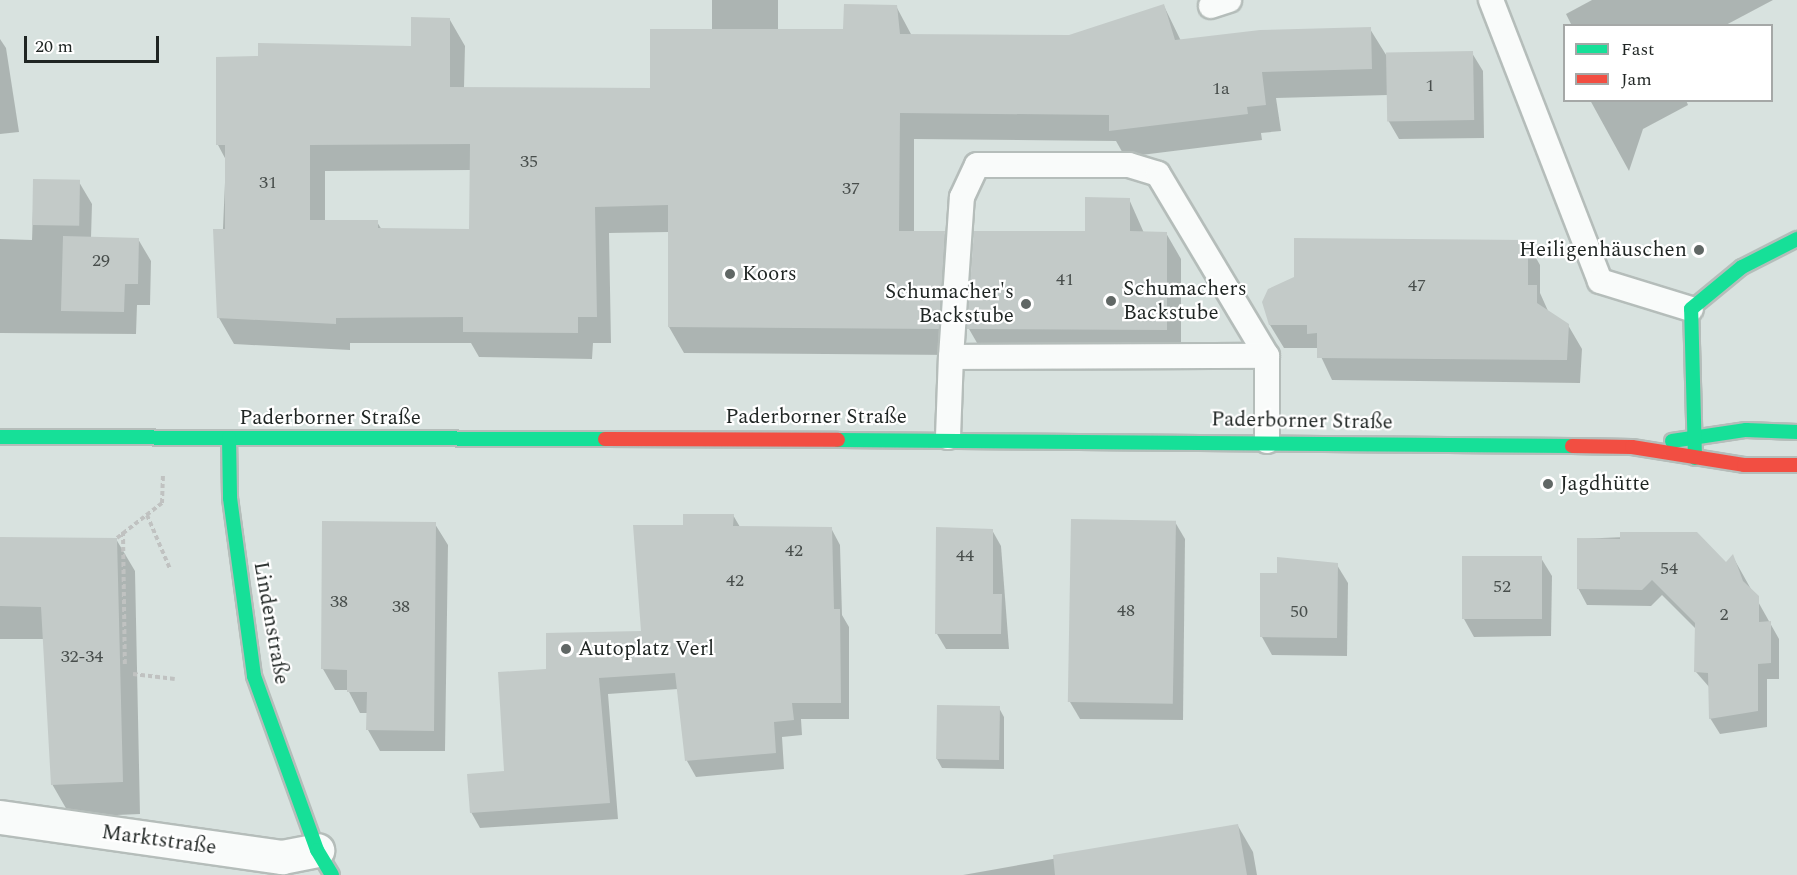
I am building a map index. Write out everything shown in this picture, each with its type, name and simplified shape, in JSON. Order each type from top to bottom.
[{"type":"main road","points":[[1695,458],[1691,309],[1742,267],[1797,240]]},
{"type":"main road","name":"Paderborner Straße","points":[[1632,447],[1746,430],[1797,432]]},
{"type":"main road","name":"Paderborner Straße","points":[[0,437],[948,437],[1268,441],[1632,447],[1695,458],[1797,465]]},
{"type":"main road","name":"Lindenstraße","points":[[229,438],[230,498],[254,675],[325,862]]},
{"type":"street","name":"Marktstraße","points":[[0,817],[325,862]]},
{"type":"lane","points":[[1491,0],[1600,281],[1691,309]]},
{"type":"lane","points":[[948,437],[962,196],[977,165],[1129,165],[1158,174],[1267,356],[1268,441]]},
{"type":"lane","points":[[951,357],[1267,356]]},
{"type":"path","points":[[117,538],[162,503],[163,476]]},
{"type":"path","points":[[147,515],[170,569]]},
{"type":"path","points":[[123,532],[125,667]]},
{"type":"path","points":[[133,674],[175,678]]},
{"type":"building","points":[[844,4],[897,5],[900,34],[1069,35],[1164,4],[1175,40],[1260,30],[1371,27],[1372,69],[1262,72],[1266,105],[1247,107],[1248,114],[1109,131],[1109,115],[900,113],[899,231],[945,231],[939,329],[668,327],[668,205],[595,207],[597,317],[578,317],[578,333],[463,332],[463,317],[336,318],[336,324],[217,318],[213,229],[225,229],[225,145],[216,145],[216,57],[258,56],[258,43],[411,46],[411,17],[450,18],[450,87],[650,88],[650,29],[843,29]],"holes":[[[470,144],[469,229],[378,228],[378,220],[310,220],[310,145]]]},
{"type":"building","points":[[1473,51],[1474,120],[1387,122],[1386,53]]},
{"type":"building","points":[[33,179],[80,180],[79,226],[32,225]]},
{"type":"building","points":[[1085,197],[1130,198],[1130,231],[1167,232],[1167,330],[967,329],[974,231],[1085,231]]},
{"type":"building","points":[[63,236],[139,238],[138,284],[125,284],[124,312],[61,311]]},
{"type":"building","points":[[1294,238],[1528,240],[1528,285],[1537,285],[1537,303],[1569,324],[1567,360],[1317,358],[1317,333],[1307,334],[1307,325],[1269,325],[1262,302],[1268,289],[1294,277]]},
{"type":"building","points":[[683,514],[734,514],[733,526],[832,527],[834,609],[840,609],[841,703],[792,703],[794,720],[774,722],[776,753],[685,761],[675,673],[599,678],[610,803],[470,813],[467,774],[504,771],[498,672],[546,669],[546,633],[641,631],[633,525],[683,525]]},
{"type":"building","points":[[1071,519],[1176,521],[1173,704],[1068,702]]},
{"type":"building","points":[[322,521],[436,522],[434,731],[366,730],[367,692],[347,692],[347,670],[321,669]]},
{"type":"building","points":[[936,527],[993,529],[993,594],[1002,594],[1001,634],[935,634]]},
{"type":"building","points":[[1620,532],[1697,532],[1726,562],[1733,554],[1743,581],[1759,596],[1759,622],[1771,621],[1771,663],[1758,664],[1758,711],[1709,719],[1708,673],[1694,672],[1695,623],[1652,580],[1642,590],[1577,589],[1577,538],[1620,539]]},
{"type":"building","points":[[0,537],[117,538],[123,782],[51,785],[41,607],[0,606]]},
{"type":"building","points":[[1462,556],[1542,556],[1542,619],[1462,619]]},
{"type":"building","points":[[1277,557],[1338,563],[1337,638],[1260,637],[1260,573],[1277,573]]},
{"type":"building","points":[[937,705],[1000,706],[999,760],[936,759]]},
{"type":"building","points":[[1238,824],[1247,875],[1055,875],[1053,855]]},
{"type":"traffic: fast","points":[[1695,458],[1691,309],[1742,267],[1797,239]]},
{"type":"traffic: fast","points":[[1672,441],[1746,430],[1797,432]]},
{"type":"traffic: fast","points":[[0,437],[605,439]]},
{"type":"traffic: fast","points":[[229,438],[230,498],[254,676],[317,850],[332,875]]},
{"type":"traffic: fast","points":[[838,440],[1572,446]]},
{"type":"traffic: jam","points":[[605,439],[838,440]]},
{"type":"traffic: jam","points":[[1572,446],[1632,447],[1744,465],[1797,465]]},
{"type":"place","name":"Heiligenhäuschen","points":[[1699,250]]},
{"type":"place","name":"Koors","points":[[730,274]]},
{"type":"place","name":"Schumachers Backstube","points":[[1111,301]]},
{"type":"place","name":"Schumacher's Backstube","points":[[1026,304]]},
{"type":"place","name":"Jagdhütte","points":[[1548,484]]},
{"type":"place","name":"Autoplatz Verl","points":[[566,649]]}]
